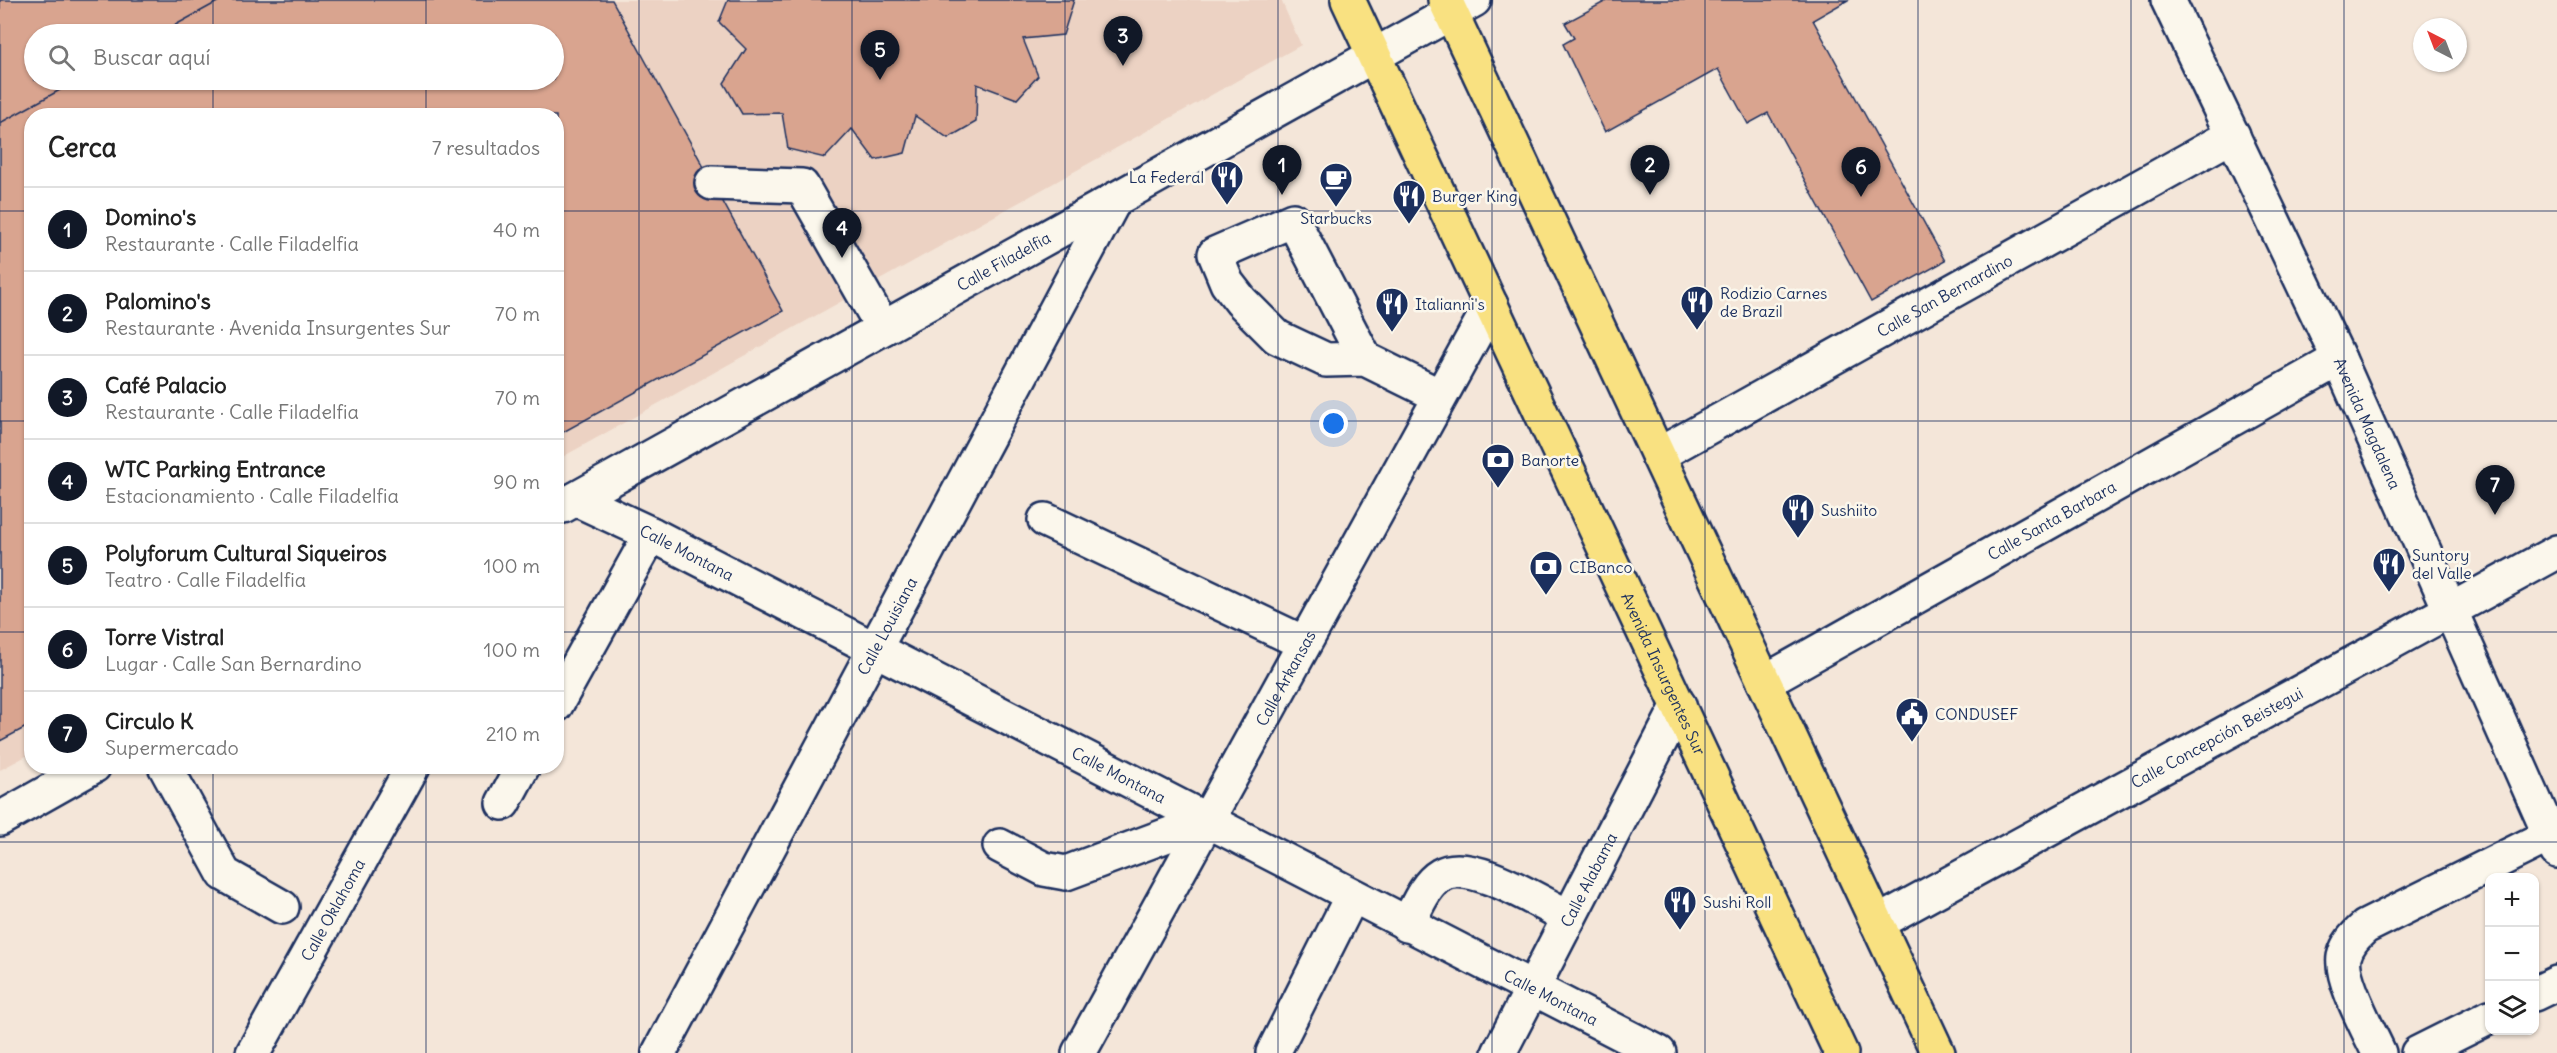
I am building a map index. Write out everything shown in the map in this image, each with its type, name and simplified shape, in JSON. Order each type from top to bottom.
[{"type":"main road","name":"Avenida Insurgentes Sur","points":[[1348,0],[1841,1053]]},
{"type":"main road","points":[[1456,4],[1658,454],[1938,1053]]},
{"type":"street","name":"Avenida Magdalena","points":[[2168,0],[2338,359],[2553,843]]},
{"type":"street","name":"Calle Filadelfia","points":[[566,504],[1374,55],[1456,4]]},
{"type":"street","name":"Calle San Bernardino","points":[[1658,454],[2233,135]]},
{"type":"street","points":[[712,183],[802,186],[883,328]]},
{"type":"street","name":"Calle Louisiana","points":[[660,1053],[1115,199]]},
{"type":"street","points":[[1365,359],[1293,220],[1215,255],[1227,283],[1240,301],[1277,337],[1326,360],[1365,359],[1440,396]]},
{"type":"street","name":"Calle Arkansas","points":[[1079,1053],[1491,305]]},
{"type":"street","name":"Calle Santa Barbara","points":[[1764,682],[2338,359]]},
{"type":"street","name":"Calle Montana","points":[[566,504],[651,534],[1659,1053]]},
{"type":"street","points":[[1045,520],[1304,643]]},
{"type":"street","points":[[564,691],[651,534]]},
{"type":"street","name":"Calle Concepción Beistegui","points":[[1877,923],[2557,552]]},
{"type":"street","name":"Calle Alabama","points":[[1499,1053],[1679,705]]},
{"type":"street","points":[[0,819],[80,774]]},
{"type":"street","points":[[169,774],[224,874],[282,907]]},
{"type":"street","name":"Calle Oklahoma","points":[[253,1053],[409,774]]},
{"type":"street","points":[[503,803],[519,774]]},
{"type":"street","points":[[1000,846],[1044,869],[1066,873],[1205,821]]},
{"type":"street","points":[[2379,1053],[2347,978],[2343,958],[2350,940],[2365,927],[2553,843]]},
{"type":"street","points":[[1407,925],[1427,889],[1441,875],[1460,869],[1479,873],[1569,917]]},
{"type":"street","points":[[1272,1053],[1352,896]]},
{"type":"street","points":[[2539,992],[2557,983]]},
{"type":"street","points":[[2418,1053],[2485,1020]]},
{"type":"shaded area","points":[[0,0],[1281,0],[1301,45],[564,456],[564,108],[24,108],[24,757],[0,770]]},
{"type":"building","points":[[0,0],[221,0],[177,24],[24,24],[24,90],[60,90],[0,123]]},
{"type":"building","points":[[221,0],[612,0],[783,311],[564,432],[564,108],[27,108],[60,90],[564,90],[564,24],[177,24]]},
{"type":"building","points":[[728,0],[1074,0],[1063,35],[1023,39],[1038,76],[1017,99],[977,84],[976,122],[948,138],[915,116],[905,153],[875,160],[852,129],[825,158],[788,149],[782,113],[742,114],[724,83],[746,49],[719,22]]},
{"type":"building","points":[[1608,0],[1848,0],[1813,20],[1945,261],[1871,302],[1768,113],[1748,124],[1718,69],[1605,132],[1563,44],[1574,38],[1565,23]]},
{"type":"building","points":[[24,110],[24,728],[0,741],[0,123]]},
{"type":"place","name":"Café Palacio","points":[[1123,66]]},
{"type":"place","name":"Polyforum Cultural Siqueiros","points":[[880,80]]},
{"type":"place","name":"Domino's","points":[[1282,195]]},
{"type":"place","name":"Palomino's","points":[[1650,195]]},
{"type":"place","name":"Torre Vistral","points":[[1861,197]]},
{"type":"place","name":"La Federal","points":[[1227,206]]},
{"type":"place","name":"Starbucks","points":[[1336,208]]},
{"type":"place","name":"Burger King","points":[[1409,225]]},
{"type":"place","name":"WTC Parking Entrance","points":[[842,258]]},
{"type":"place","name":"Rodizio Carnes de Brazil","points":[[1697,331]]},
{"type":"place","name":"Italianni's","points":[[1392,333]]},
{"type":"place","name":"Banorte","points":[[1498,489]]},
{"type":"place","name":"Circulo K","points":[[2495,515]]},
{"type":"place","name":"Sushiito","points":[[1798,539]]},
{"type":"place","name":"Suntory del Valle","points":[[2389,593]]},
{"type":"place","name":"CIBanco","points":[[1546,596]]},
{"type":"place","name":"CONDUSEF","points":[[1912,743]]},
{"type":"place","name":"Sushi Roll","points":[[1680,931]]}]
